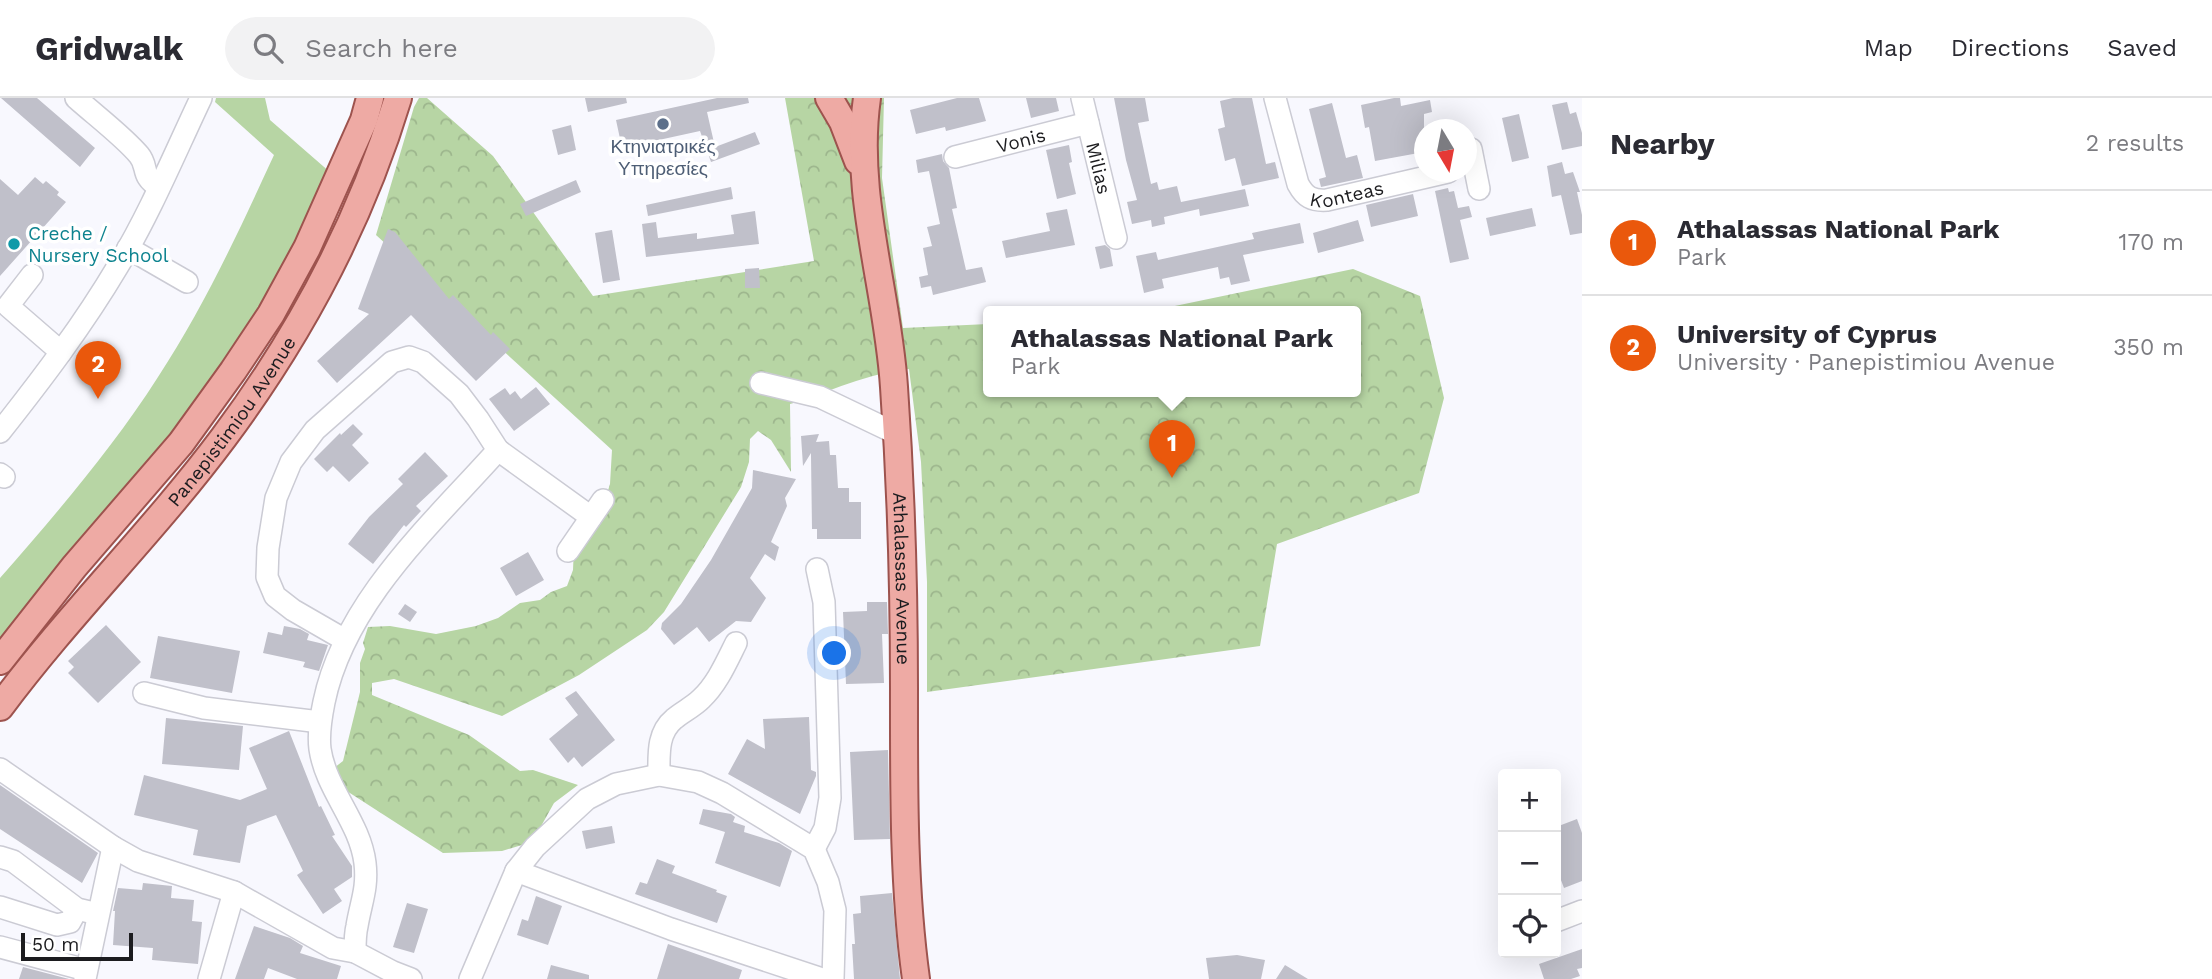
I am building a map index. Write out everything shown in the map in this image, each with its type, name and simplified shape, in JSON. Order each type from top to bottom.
[{"type":"main road","name":"Panepistimiou Avenue","points":[[0,661],[74,567],[181,443],[271,314],[307,248],[370,98]]},
{"type":"main road","name":"Panepistimiou Avenue","points":[[0,707],[224,437],[284,349],[331,264],[369,184],[398,98]]},
{"type":"main road","name":"Athalassas Avenue","points":[[829,98],[843,122],[865,178]]},
{"type":"main road","name":"Athalassas Avenue","points":[[867,98],[864,131],[865,178],[894,383],[897,431],[902,552],[905,802],[916,979]]},
{"type":"street","points":[[76,98],[141,156],[144,170],[151,182],[159,187]]},
{"type":"street","points":[[0,432],[61,352],[126,251],[201,98]]},
{"type":"street","name":"Milias","points":[[1082,98],[1116,238]]},
{"type":"street","name":"Konteas","points":[[1275,98],[1303,194],[1316,201],[1327,200],[1414,180]]},
{"type":"street","name":"Vonis","points":[[955,157],[1088,123]]},
{"type":"street","points":[[1477,181],[1479,188]]},
{"type":"street","points":[[126,251],[186,285]]},
{"type":"street","points":[[32,275],[6,313],[27,336],[61,352]]},
{"type":"street","points":[[345,640],[293,610],[275,596],[267,577],[268,548],[276,498],[291,462],[315,430],[392,362],[409,357],[424,362],[459,394],[498,450],[597,509],[568,551]]},
{"type":"street","points":[[761,383],[820,397],[889,430],[897,431]]},
{"type":"street","points":[[355,952],[356,928],[366,892],[365,861],[354,829],[327,777],[320,749],[320,722],[327,686],[345,640],[364,606],[392,569],[498,450]]},
{"type":"street","points":[[814,849],[825,828],[830,798],[824,602],[817,569]]},
{"type":"street","points":[[659,775],[659,747],[663,730],[671,720],[701,700],[719,678],[736,643]]},
{"type":"street","points":[[144,693],[204,708],[320,722]]},
{"type":"street","points":[[0,769],[113,847],[138,861],[234,892],[333,948],[355,952],[411,979]]},
{"type":"street","points":[[470,979],[516,871],[535,847],[587,799],[616,783],[659,775],[698,782],[722,793],[814,849],[828,882],[835,910],[833,979]]},
{"type":"street","points":[[0,947],[86,974],[113,847]]},
{"type":"street","points":[[0,857],[13,861],[77,909],[98,914]]},
{"type":"street","points":[[516,871],[671,929],[822,979]]},
{"type":"street","points":[[209,979],[234,892]]},
{"type":"street","points":[[0,907],[57,925],[70,922],[77,909]]},
{"type":"street","points":[[1561,919],[1582,911]]},
{"type":"green space","points":[[216,98],[265,98],[270,120],[331,173],[274,281],[222,368],[145,466],[0,639],[0,578],[103,455],[158,377],[206,296],[274,155],[215,102]]},
{"type":"green space","points":[[419,98],[427,98],[493,156],[593,296],[814,261],[785,98],[884,98],[882,178],[903,328],[983,324],[983,397],[1361,397],[1361,306],[1175,306],[1353,269],[1420,296],[1444,398],[1419,493],[1277,544],[1260,646],[927,692],[927,582],[921,462],[909,369],[864,379],[790,404],[791,472],[771,440],[758,431],[750,439],[749,462],[741,487],[664,612],[647,630],[579,675],[502,716],[394,679],[372,683],[372,695],[469,735],[520,771],[533,770],[578,785],[554,803],[535,837],[525,844],[502,851],[443,853],[339,786],[334,768],[343,761],[360,692],[360,663],[368,627],[390,626],[436,634],[476,626],[498,618],[520,603],[540,600],[567,586],[573,570],[574,546],[602,510],[610,484],[612,450],[376,235]]},
{"type":"building","points":[[1,98],[37,98],[95,148],[80,167]]},
{"type":"building","points":[[585,98],[626,98],[627,103],[588,112]]},
{"type":"building","name":"Κτηνιατρικές Υπηρεσίες","points":[[717,98],[748,98],[749,103],[707,112],[715,147],[755,132],[760,144],[711,162],[700,131],[622,148],[616,120]]},
{"type":"building","points":[[957,98],[979,98],[986,121],[946,131],[945,127],[916,134],[910,110]]},
{"type":"building","points":[[1026,98],[1056,98],[1059,111],[1031,118]]},
{"type":"building","points":[[1114,98],[1145,98],[1149,121],[1138,123],[1151,184],[1157,182],[1159,190],[1177,186],[1181,202],[1245,189],[1249,206],[1200,216],[1199,209],[1164,217],[1165,224],[1152,227],[1151,220],[1132,224],[1127,202],[1137,200]]},
{"type":"building","points":[[1252,98],[1266,164],[1275,162],[1279,178],[1242,186],[1235,158],[1225,161],[1218,129],[1225,127],[1220,101]]},
{"type":"building","points":[[1394,98],[1400,98],[1401,106],[1430,100],[1432,112],[1424,114],[1424,119],[1414,119],[1414,154],[1375,161],[1369,127],[1365,128],[1361,105]]},
{"type":"building","points":[[1567,102],[1570,114],[1576,112],[1582,133],[1582,146],[1562,150],[1552,105]]},
{"type":"building","points":[[1332,103],[1346,158],[1357,155],[1363,178],[1321,187],[1319,179],[1326,177],[1309,109]]},
{"type":"building","points":[[1519,114],[1529,158],[1512,162],[1502,118]]},
{"type":"building","points":[[571,125],[576,150],[558,155],[552,130]]},
{"type":"building","points":[[1069,145],[1072,162],[1069,163],[1076,194],[1057,199],[1046,150]]},
{"type":"building","points":[[942,154],[943,161],[949,168],[957,208],[952,209],[966,270],[982,267],[986,282],[933,295],[931,286],[921,288],[919,277],[928,275],[923,248],[932,246],[927,227],[940,224],[929,171],[918,173],[916,160]]},
{"type":"building","points":[[1562,162],[1565,174],[1573,172],[1580,192],[1577,192],[1582,215],[1582,233],[1570,235],[1561,195],[1552,197],[1547,166]]},
{"type":"building","name":"Creche / Nursery School","points":[[35,177],[43,184],[46,181],[66,202],[0,276],[0,179],[18,195]]},
{"type":"building","points":[[576,180],[581,192],[526,216],[520,204]]},
{"type":"building","points":[[731,187],[733,199],[648,216],[646,205]]},
{"type":"building","points":[[1448,188],[1449,192],[1454,191],[1458,208],[1469,206],[1472,217],[1460,220],[1469,259],[1450,263],[1435,191]]},
{"type":"building","points":[[1413,194],[1418,216],[1371,227],[1366,205]]},
{"type":"building","points":[[1532,208],[1536,226],[1490,236],[1486,218]]},
{"type":"building","points":[[1067,209],[1075,245],[1006,258],[1002,241],[1050,231],[1046,213]]},
{"type":"building","points":[[755,211],[759,244],[646,257],[642,224],[656,222],[658,238],[697,233],[697,239],[734,234],[731,215]]},
{"type":"building","points":[[1358,220],[1364,241],[1318,253],[1313,233]]},
{"type":"building","points":[[1300,223],[1304,243],[1243,255],[1250,281],[1231,285],[1229,277],[1220,279],[1218,267],[1162,279],[1164,288],[1144,293],[1136,256],[1156,252],[1158,260],[1254,239],[1252,233]]},
{"type":"building","points":[[388,229],[395,232],[449,299],[453,295],[491,335],[493,332],[510,349],[476,381],[411,315],[337,383],[317,361],[369,314],[358,309]]},
{"type":"building","points":[[612,230],[620,280],[603,283],[595,233]]},
{"type":"building","points":[[1105,245],[1110,249],[1113,266],[1100,269],[1095,247]]},
{"type":"building","points":[[759,268],[760,288],[745,288],[745,269]]},
{"type":"building","points":[[536,387],[550,404],[514,431],[489,399],[505,388],[510,395],[515,391],[521,399]]},
{"type":"building","points":[[353,424],[363,434],[352,445],[369,463],[349,482],[333,466],[327,472],[314,459]]},
{"type":"building","points":[[819,434],[816,442],[829,441],[830,455],[836,455],[838,488],[849,488],[849,502],[861,502],[861,539],[817,539],[817,529],[812,529],[811,453],[803,466],[801,436]]},
{"type":"building","points":[[425,452],[448,476],[416,506],[421,511],[406,527],[404,525],[373,564],[348,544],[369,517],[403,484],[398,479]]},
{"type":"building","points":[[753,470],[796,479],[785,498],[787,506],[771,542],[779,547],[775,561],[765,554],[750,578],[766,598],[751,622],[736,621],[709,642],[697,627],[674,645],[661,629],[662,623],[681,604],[711,560],[752,488]]},
{"type":"building","points":[[528,552],[544,580],[516,596],[500,568]]},
{"type":"building","points":[[867,602],[887,602],[888,634],[882,634],[884,683],[846,684],[843,612],[867,611]]},
{"type":"building","points":[[405,604],[417,612],[410,622],[398,614]]},
{"type":"building","points":[[106,625],[141,662],[98,703],[68,673],[74,667],[68,661]]},
{"type":"building","points":[[284,626],[309,634],[307,640],[328,645],[319,671],[303,667],[305,662],[263,653],[268,632],[282,635]]},
{"type":"building","points":[[158,636],[240,651],[232,693],[150,678]]},
{"type":"building","points":[[576,691],[615,740],[582,767],[574,757],[568,763],[549,739],[578,715],[565,698]]},
{"type":"building","points":[[809,717],[811,770],[816,772],[816,776],[800,814],[728,774],[747,739],[765,749],[763,719]]},
{"type":"building","points":[[166,718],[243,726],[239,770],[162,764]]},
{"type":"building","points":[[289,731],[319,807],[321,806],[335,835],[332,836],[352,866],[352,877],[334,889],[342,901],[323,914],[297,875],[303,871],[276,815],[247,826],[240,863],[193,855],[198,830],[134,815],[144,775],[240,800],[267,789],[249,748]]},
{"type":"building","points":[[888,750],[890,839],[854,840],[850,752]]},
{"type":"building","points":[[0,785],[98,853],[82,883],[0,829]]},
{"type":"building","points":[[703,809],[731,814],[735,817],[733,822],[745,826],[744,832],[779,843],[792,851],[780,887],[715,863],[725,832],[699,824]]},
{"type":"building","points":[[1577,819],[1582,833],[1582,881],[1564,888],[1561,880],[1561,825]]},
{"type":"building","points":[[612,826],[615,843],[586,849],[582,831]]},
{"type":"building","points":[[657,859],[675,866],[672,873],[727,896],[717,923],[635,894],[640,882],[647,884]]},
{"type":"building","points":[[143,883],[172,886],[171,898],[194,900],[192,921],[202,922],[198,964],[152,960],[153,948],[113,945],[113,911],[118,888],[142,890]]},
{"type":"building","points":[[892,893],[900,979],[854,979],[853,914],[861,913],[860,896]]},
{"type":"building","points":[[536,896],[562,906],[548,945],[517,935],[522,919],[528,921]]},
{"type":"building","points":[[407,903],[428,909],[414,953],[393,947]]},
{"type":"building","points":[[254,926],[290,938],[303,946],[300,953],[341,966],[337,979],[297,979],[268,968],[264,979],[235,979]]},
{"type":"building","points":[[668,944],[742,970],[739,979],[657,979]]},
{"type":"building","points":[[1582,949],[1582,968],[1577,969],[1580,976],[1571,979],[1544,979],[1539,964]]},
{"type":"building","points":[[1237,955],[1265,960],[1261,979],[1209,979],[1206,958]]},
{"type":"building","points":[[551,965],[589,975],[589,979],[547,979]]},
{"type":"building","points":[[1285,965],[1308,979],[1276,979]]},
{"type":"building","points":[[23,967],[69,979],[19,979]]},
{"type":"place","name":"Κτηνιατρικές Υπηρεσίες","points":[[663,124]]},
{"type":"place","name":"Creche / Nursery School","points":[[14,244]]},
{"type":"place","name":"University of Cyprus","points":[[98,399]]},
{"type":"place","name":"Athalassas National Park","points":[[1172,478]]}]
